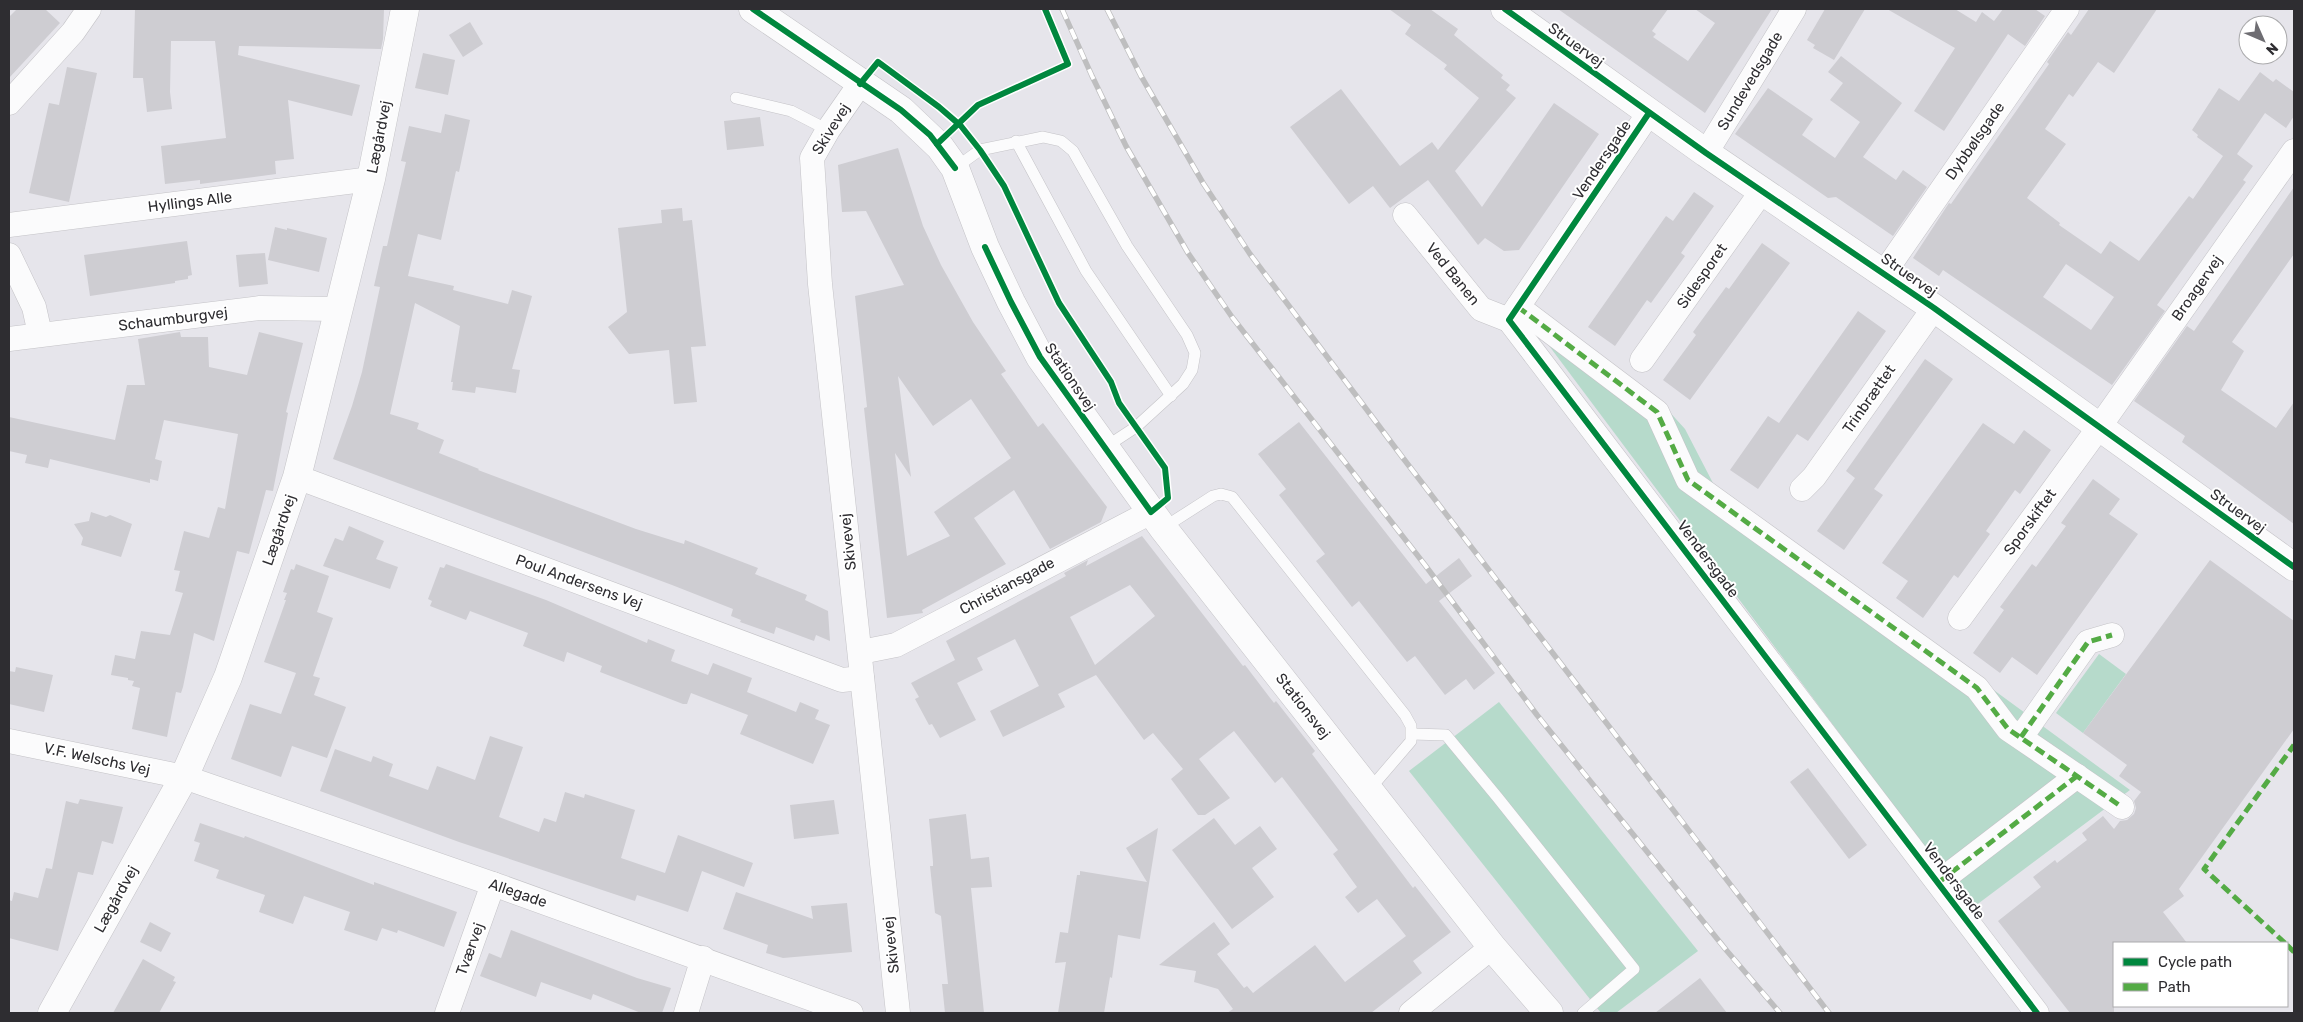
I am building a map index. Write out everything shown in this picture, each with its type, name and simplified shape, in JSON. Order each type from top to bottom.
[{"type":"street","points":[[9,103],[73,32],[89,9]]},
{"type":"street","name":"Lægårdvej","points":[[52,1013],[184,777],[228,677],[297,476],[371,179],[405,9]]},
{"type":"street","name":"Stationsvej","points":[[753,9],[860,84],[901,110],[930,135],[955,168],[985,247],[1040,357],[1104,448],[1157,520],[1492,947],[1550,1013]]},
{"type":"street","name":"Struervej","points":[[1505,9],[1706,153],[1934,308],[2294,567]]},
{"type":"street","name":"Sundevedsgade","points":[[1706,153],[1794,9]]},
{"type":"street","name":"Dybbølsgade","points":[[1884,273],[2067,9]]},
{"type":"street","name":"Skivevej","points":[[860,84],[828,130],[812,158],[820,284],[861,652],[862,678],[898,1013]]},
{"type":"street","name":"Vendersgade","points":[[1649,113],[1513,314],[2037,1013]]},
{"type":"street","name":"Broagervej","points":[[2100,426],[2294,150]]},
{"type":"street","name":"Hyllings Alle","points":[[9,225],[371,179]]},
{"type":"street","name":"Sidesporet","points":[[1642,360],[1762,191]]},
{"type":"street","name":"Ved Banen","points":[[1405,215],[1481,309],[1513,314],[1657,412],[1688,480],[1978,688],[2008,729],[2122,807]]},
{"type":"street","points":[[9,255],[34,307],[40,334]]},
{"type":"street","name":"Schaumburgvej","points":[[9,339],[260,308],[338,309]]},
{"type":"street","name":"Trinbrættet","points":[[1802,489],[1814,477],[1934,308]]},
{"type":"street","name":"Sporskiftet","points":[[1960,618],[2100,426]]},
{"type":"street","name":"Poul Andersens Vej","points":[[297,476],[842,680],[862,678]]},
{"type":"street","name":"Christiansgade","points":[[861,652],[896,645],[1157,520]]},
{"type":"street","points":[[2021,737],[2088,642],[2112,635]]},
{"type":"street","name":"V.F. Welschs Vej","points":[[9,741],[184,777]]},
{"type":"street","points":[[1939,882],[2077,776]]},
{"type":"street","name":"Allegade","points":[[184,777],[703,958],[851,1013]]},
{"type":"street","name":"Tværvej","points":[[447,1013],[493,884]]},
{"type":"street","points":[[1411,1013],[1492,947]]},
{"type":"street","points":[[686,1013],[703,958]]},
{"type":"lane","points":[[736,98],[791,112],[828,130]]},
{"type":"lane","points":[[955,168],[980,150],[1016,141],[1051,137],[1061,140],[1071,148],[1127,246],[1187,335],[1195,353],[1195,362],[1187,379],[1136,427],[1104,448]]},
{"type":"lane","points":[[1016,141],[1086,271],[1170,396]]},
{"type":"lane","points":[[1157,520],[1214,496],[1221,494],[1232,498],[1405,715],[1411,726],[1412,734],[1409,745],[1369,790]]},
{"type":"lane","points":[[1412,734],[1446,735],[1634,969],[1583,1013]]},
{"type":"green space","points":[[1544,339],[1666,408],[1685,429],[1714,485],[2130,790],[1971,909]]},
{"type":"green space","points":[[2099,654],[2126,674],[2083,733],[2056,713]]},
{"type":"green space","points":[[1499,702],[1698,951],[1616,1013],[1601,1013],[1409,771]]},
{"type":"building","points":[[17,9],[45,9],[60,23],[9,78],[9,17]]},
{"type":"building","points":[[135,9],[384,9],[383,39],[381,49],[239,46],[238,55],[360,85],[352,116],[288,100],[294,159],[275,161],[276,174],[200,184],[200,180],[165,184],[161,146],[226,138],[215,41],[171,41],[170,92],[172,109],[147,112],[143,78],[133,78]]},
{"type":"building","points":[[1389,9],[1430,9],[1458,29],[1454,35],[1503,75],[1501,78],[1510,85],[1506,90],[1516,98],[1455,171],[1482,207],[1554,103],[1599,134],[1519,250],[1504,251],[1485,238],[1478,245],[1428,180],[1390,208],[1373,186],[1349,204],[1290,127],[1341,89],[1400,166],[1432,142],[1438,150],[1479,98],[1444,69],[1447,65],[1405,34],[1411,25]]},
{"type":"building","points":[[1558,9],[1668,9],[1652,31],[1656,34],[1653,37],[1688,61],[1715,23],[1695,9],[1772,9],[1705,113]]},
{"type":"building","points":[[1825,9],[1865,9],[1834,60],[1813,48],[1815,45],[1807,40]]},
{"type":"building","points":[[1887,9],[1955,9],[1976,22],[1982,12],[1994,21],[2003,9],[2035,9],[2045,16],[2025,46],[2008,34],[1944,131],[1914,111],[1955,48]]},
{"type":"building","points":[[2089,9],[2157,9],[2114,73],[2098,62],[2073,97],[2069,94],[2045,129],[2066,144],[2027,198],[2060,223],[2059,225],[2101,254],[2110,241],[2139,261],[2189,196],[2193,199],[2223,156],[2197,137],[2198,135],[2192,130],[2219,88],[2239,101],[2260,72],[2273,82],[2276,79],[2294,92],[2294,116],[2286,128],[2265,113],[2237,154],[2253,166],[2243,180],[2246,182],[2157,305],[2165,311],[2112,385],[1943,270],[1939,276],[1913,258],[1949,203],[1951,204],[2049,64],[2047,62],[2068,32],[2071,35]],"holes":[[[2066,264],[2114,297],[2091,330],[2043,297]]]},
{"type":"building","points":[[470,22],[483,44],[463,57],[449,35]]},
{"type":"building","points":[[423,53],[455,60],[448,95],[415,88]]},
{"type":"building","points":[[1841,56],[1902,103],[1863,157],[1896,180],[1903,170],[1927,187],[1893,236],[1836,197],[1828,198],[1735,134],[1768,88],[1813,119],[1802,135],[1835,158],[1860,122],[1830,100],[1843,83],[1828,72]]},
{"type":"building","points":[[67,67],[97,73],[69,202],[29,193],[49,103],[59,105]]},
{"type":"building","points":[[445,114],[470,120],[459,172],[456,171],[441,240],[418,234],[408,276],[454,286],[453,290],[508,304],[512,290],[532,296],[512,369],[520,370],[516,393],[476,387],[475,393],[452,390],[453,382],[451,382],[460,326],[415,303],[390,414],[419,423],[417,429],[444,440],[439,453],[478,470],[636,529],[684,544],[685,540],[758,568],[755,574],[807,595],[805,600],[828,611],[830,641],[816,635],[814,641],[776,627],[774,634],[740,622],[741,620],[731,616],[733,609],[333,459],[362,372],[380,287],[374,286],[383,246],[387,246],[406,162],[401,161],[409,126],[441,133]]},
{"type":"building","points":[[760,117],[764,146],[727,150],[724,121]]},
{"type":"building","points":[[898,148],[923,226],[941,265],[973,322],[1006,371],[1001,374],[1038,427],[1043,423],[1107,507],[1101,522],[1050,549],[1014,490],[974,518],[1006,564],[922,610],[923,613],[887,618],[864,408],[867,407],[855,296],[904,285],[866,211],[842,212],[838,165]],"holes":[[[898,376],[933,426],[971,399],[1011,458],[934,512],[950,536],[907,556],[895,453],[911,477]]]},
{"type":"building","points":[[2294,187],[2294,254],[2232,342],[2244,351],[2221,390],[2276,428],[2294,402],[2294,524],[2182,442],[2185,436],[2134,401],[2187,326],[2194,331]]},
{"type":"building","points":[[1694,192],[1714,206],[1681,253],[1685,256],[1651,303],[1647,300],[1615,346],[1588,327],[1666,216],[1673,221]]},
{"type":"building","points":[[682,208],[683,221],[692,220],[706,346],[691,347],[697,402],[674,404],[669,350],[629,354],[608,327],[627,312],[618,228],[662,223],[661,210]]},
{"type":"building","points":[[275,227],[287,230],[287,228],[327,238],[319,272],[268,260]]},
{"type":"building","points":[[187,241],[192,275],[188,276],[188,279],[175,281],[175,283],[90,296],[84,255]]},
{"type":"building","points":[[1762,243],[1790,263],[1690,400],[1663,380],[1696,335],[1693,332],[1726,287],[1729,289]]},
{"type":"building","points":[[265,253],[268,284],[239,287],[236,255]]},
{"type":"building","points":[[1858,311],[1886,331],[1808,441],[1797,434],[1758,489],[1730,470],[1768,416],[1779,423]]},
{"type":"building","points":[[180,332],[181,337],[208,337],[209,367],[247,375],[259,332],[303,343],[286,412],[288,413],[273,491],[266,490],[249,554],[237,551],[214,641],[194,633],[183,687],[181,693],[176,692],[167,737],[132,729],[140,688],[132,686],[134,681],[128,680],[128,678],[111,675],[115,655],[135,659],[141,631],[170,635],[183,593],[175,591],[180,571],[174,570],[184,531],[209,538],[218,507],[225,509],[238,434],[164,420],[155,459],[162,461],[158,481],[150,479],[150,483],[50,459],[48,468],[25,463],[27,455],[9,451],[9,417],[115,440],[127,385],[145,385],[138,339]]},
{"type":"building","points":[[1925,359],[1953,379],[1874,489],[1883,495],[1844,550],[1817,531],[1855,478],[1846,471]]},
{"type":"building","points":[[1299,422],[1426,584],[1459,558],[1472,576],[1439,601],[1495,673],[1474,690],[1466,679],[1445,695],[1415,656],[1407,662],[1359,601],[1352,607],[1316,561],[1325,554],[1279,495],[1286,489],[1258,454]]},
{"type":"building","points":[[1983,423],[2014,444],[2024,430],[2051,450],[2020,494],[2015,490],[1986,531],[1990,534],[1958,578],[1954,575],[1923,618],[1896,598],[1908,581],[1882,563]]},
{"type":"building","points":[[2093,479],[2120,499],[2109,514],[2138,534],[2037,675],[2012,657],[2000,673],[1973,653],[2004,610],[2000,607],[2032,564],[2036,567],[2066,526],[2061,523]]},
{"type":"building","points":[[91,512],[106,517],[110,515],[132,524],[121,557],[81,545],[83,538],[74,524],[89,521]]},
{"type":"building","points":[[349,526],[384,541],[376,559],[398,567],[390,589],[323,566],[335,538],[343,541]]},
{"type":"building","points":[[1142,536],[1243,666],[1245,665],[1274,703],[1276,701],[1315,751],[1312,754],[1413,888],[1415,886],[1451,932],[1413,961],[1422,973],[1371,1013],[1227,1013],[1233,1009],[1218,989],[1194,982],[1196,971],[1159,965],[1214,922],[1230,944],[1217,954],[1244,988],[1247,986],[1253,993],[1315,945],[1345,982],[1406,936],[1377,899],[1358,913],[1345,897],[1357,887],[1333,854],[1338,850],[1282,777],[1275,783],[1234,731],[1199,759],[1230,798],[1205,815],[1198,815],[1171,779],[1183,769],[1153,733],[1144,740],[1096,675],[1058,694],[1065,707],[1003,737],[990,711],[1039,686],[1015,639],[977,658],[983,670],[957,683],[976,720],[940,738],[932,724],[929,725],[915,699],[919,697],[911,683],[955,660],[946,641],[1066,576],[1064,573],[1088,560],[1086,566]],"holes":[[[1130,585],[1155,616],[1095,665],[1070,617]]]},
{"type":"building","points":[[2210,560],[2294,621],[2294,729],[2179,889],[2184,896],[2163,912],[2186,942],[2113,942],[2114,1013],[2070,1013],[1998,921],[2041,887],[2033,877],[2055,860],[2057,863],[2087,840],[2082,833],[2103,816],[2114,829],[2120,821],[2127,820],[2134,814],[2136,808],[2134,801],[2141,792],[2119,776],[2127,765],[2083,733]]},
{"type":"building","points":[[296,564],[329,576],[317,612],[333,618],[313,676],[320,678],[314,695],[346,707],[327,758],[292,746],[281,777],[231,759],[250,704],[281,714],[296,673],[264,662],[286,600],[284,600],[287,593],[283,592],[291,569],[294,570]]},
{"type":"building","points":[[446,564],[546,600],[647,643],[648,639],[675,650],[671,661],[708,675],[713,663],[752,678],[747,692],[796,712],[800,702],[819,710],[815,719],[830,725],[813,764],[740,734],[748,715],[691,693],[687,704],[683,704],[600,672],[602,666],[567,652],[564,662],[523,646],[528,633],[470,611],[466,620],[430,606],[432,601],[428,599],[440,567],[444,568]]},
{"type":"building","points":[[16,667],[53,675],[44,712],[9,704],[9,671],[15,672]]},
{"type":"building","points":[[490,736],[523,747],[499,817],[539,832],[544,818],[556,822],[565,792],[584,798],[585,794],[635,810],[621,858],[665,873],[678,835],[753,863],[744,887],[702,871],[688,912],[637,895],[635,901],[459,842],[320,791],[335,749],[371,762],[373,756],[393,764],[389,776],[428,790],[437,766],[475,780]]},
{"type":"building","points":[[1808,768],[1867,845],[1849,859],[1790,782]]},
{"type":"building","points":[[80,799],[123,807],[113,844],[102,841],[93,875],[78,872],[58,951],[9,938],[9,900],[12,901],[14,892],[38,898],[46,868],[52,869],[66,801],[78,804]]},
{"type":"building","points":[[834,800],[839,834],[794,839],[790,805]]},
{"type":"building","points":[[966,814],[971,859],[989,857],[992,887],[971,888],[984,1013],[945,1013],[942,984],[948,984],[941,916],[935,913],[930,866],[933,866],[933,862],[929,819]]},
{"type":"building","points":[[1214,818],[1235,845],[1260,826],[1277,849],[1252,868],[1274,897],[1232,929],[1172,850]]},
{"type":"building","points":[[200,823],[244,838],[245,836],[374,885],[374,882],[457,912],[444,947],[398,930],[397,933],[382,928],[377,941],[344,930],[350,912],[304,896],[293,924],[259,912],[265,895],[216,878],[219,870],[194,861],[200,843],[194,841]]},
{"type":"building","points":[[1158,828],[1140,939],[1118,935],[1112,978],[1110,977],[1104,1013],[1058,1013],[1066,962],[1055,963],[1060,932],[1068,933],[1077,875],[1080,875],[1080,871],[1147,882],[1126,848]]},
{"type":"building","points":[[736,892],[813,919],[811,906],[847,903],[852,952],[783,958],[766,953],[768,945],[723,929]]},
{"type":"building","points":[[150,922],[171,933],[161,952],[140,942]]},
{"type":"building","points":[[511,930],[637,978],[671,988],[662,1013],[641,1013],[593,994],[591,1000],[541,982],[536,997],[480,976],[489,953],[501,958]]},
{"type":"building","points":[[143,959],[175,977],[173,981],[176,982],[159,1013],[113,1013]]},
{"type":"building","points":[[1700,978],[1727,1013],[1655,1013]]},
{"type":"railway","points":[[1062,9],[1126,146],[1188,253],[1232,317],[1425,565],[1537,715],[1727,951],[1780,1013]]},
{"type":"railway","points":[[1107,9],[1141,76],[1203,183],[1250,254],[1403,458],[1829,1013]]},
{"type":"marked path","points":[[1518,307],[1657,412],[1688,480],[1977,688],[2008,729],[2122,807]]},
{"type":"marked path","points":[[2021,737],[2088,642],[2112,635]]},
{"type":"marked path","points":[[2284,942],[2204,869],[2294,745]]},
{"type":"marked path","points":[[1939,882],[2077,776]]},
{"type":"marked path","points":[[2288,946],[2294,952]]},
{"type":"cycle path","points":[[753,9],[901,110],[930,135],[955,168]]},
{"type":"cycle path","points":[[937,144],[978,105],[1068,64],[1045,9]]},
{"type":"cycle path","points":[[1505,9],[1706,153],[1934,308],[2294,567]]},
{"type":"cycle path","points":[[860,84],[878,62],[939,107],[961,126],[980,150],[1004,186],[1059,303],[1111,382],[1119,403],[1165,468],[1168,498],[1151,512],[1040,357],[985,247]]},
{"type":"cycle path","points":[[1649,113],[1509,320],[2037,1013]]}]
